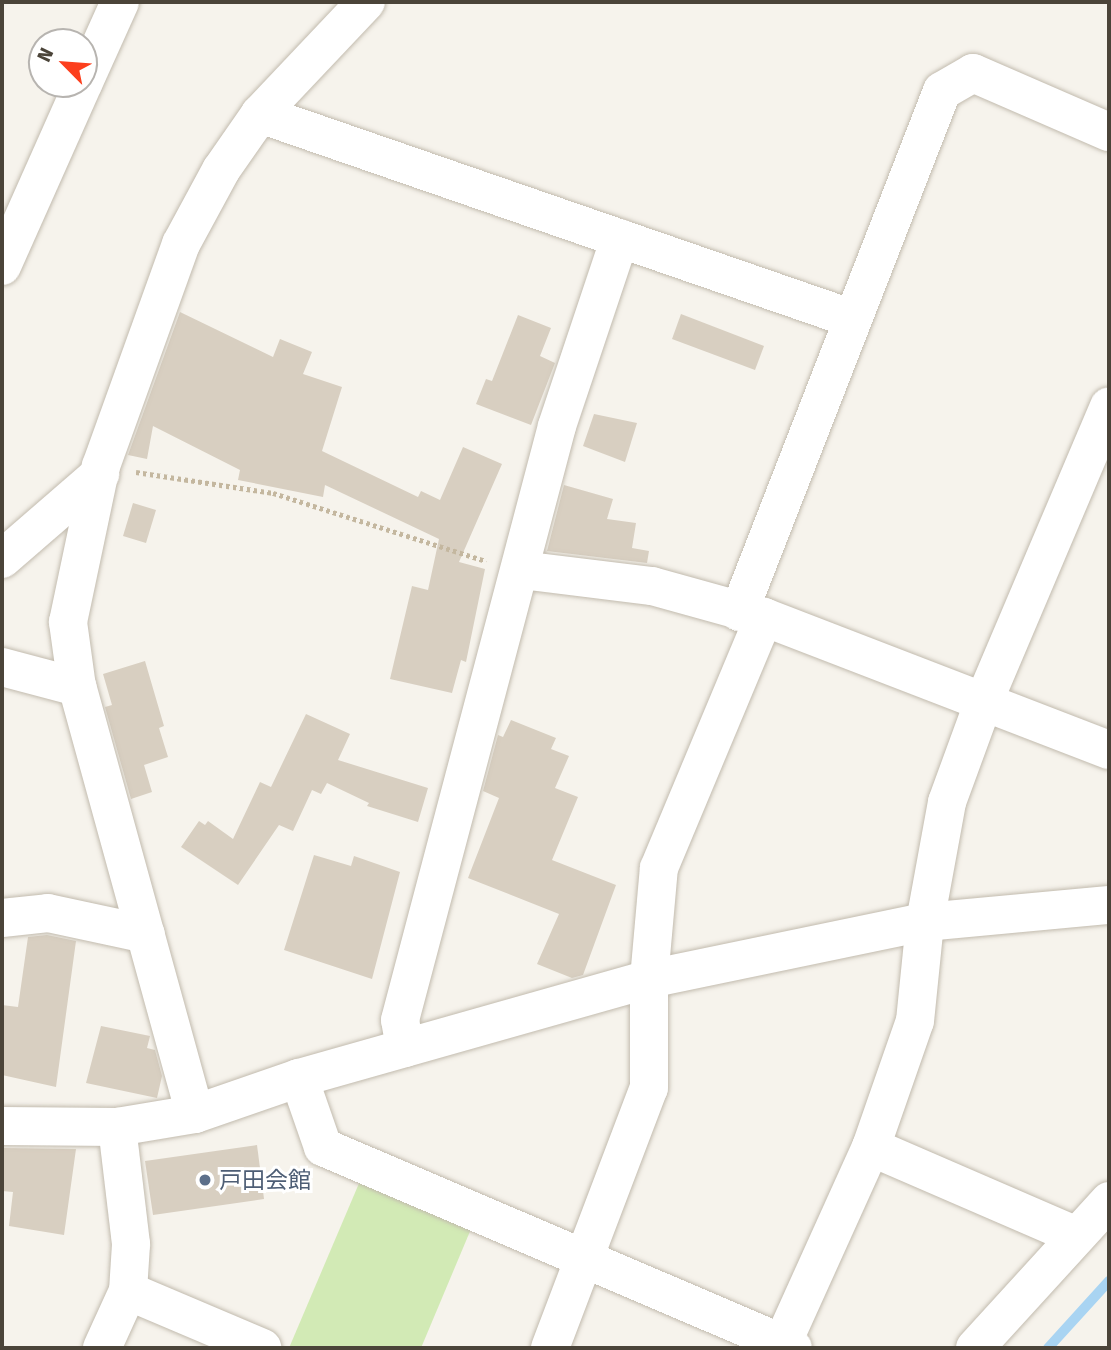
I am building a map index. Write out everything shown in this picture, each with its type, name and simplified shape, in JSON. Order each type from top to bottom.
[{"type":"street","points":[[98,52],[120,2]]},
{"type":"street","points":[[195,1114],[77,687],[68,622],[101,470],[181,244],[221,170],[260,114],[366,2]]},
{"type":"street","points":[[550,1348],[649,1088],[649,979],[659,868],[751,615],[850,318],[942,91],[973,74],[1109,132]]},
{"type":"street","points":[[2,266],[77,98]]},
{"type":"street","points":[[260,114],[850,318]]},
{"type":"street","points":[[405,1048],[400,1020],[557,426],[620,238]]},
{"type":"street","points":[[299,1078],[323,1147],[788,1346],[871,1147],[915,1021],[925,922],[947,802],[984,701],[1109,406]]},
{"type":"street","points":[[2,559],[101,470]]},
{"type":"street","points":[[521,570],[652,586],[751,615],[1109,750]]},
{"type":"street","points":[[2,667],[77,687]]},
{"type":"street","points":[[2,1126],[117,1127],[195,1114],[299,1078],[649,979],[925,922],[1109,905]]},
{"type":"street","points":[[2,918],[48,914],[146,934]]},
{"type":"street","points":[[102,1348],[128,1291],[131,1244],[117,1127]]},
{"type":"street","points":[[871,1147],[1077,1236]]},
{"type":"street","points":[[975,1348],[1109,1201]]},
{"type":"street","points":[[128,1291],[261,1348]]},
{"type":"path","points":[[101,470],[273,493],[453,553],[521,570]]},
{"type":"green space","points":[[360,1181],[471,1229],[421,1348],[289,1348]]},
{"type":"building","points":[[180,312],[273,357],[280,339],[312,352],[303,374],[342,387],[322,451],[418,497],[421,491],[440,500],[463,447],[502,464],[459,562],[485,569],[466,662],[461,660],[452,693],[390,679],[412,586],[428,590],[439,539],[325,485],[323,497],[238,480],[240,470],[153,426],[147,459],[128,455]]},
{"type":"building","points":[[681,314],[764,346],[755,370],[672,339]]},
{"type":"building","points":[[518,315],[551,328],[540,356],[555,363],[531,425],[476,404],[486,379],[492,381]]},
{"type":"building","points":[[594,414],[637,423],[625,462],[583,446]]},
{"type":"building","points":[[564,485],[613,499],[607,519],[636,523],[632,548],[649,551],[647,563],[547,551]]},
{"type":"building","points":[[133,503],[156,510],[146,543],[123,536]]},
{"type":"building","points":[[145,661],[164,726],[159,728],[168,757],[144,765],[152,792],[131,799],[105,707],[112,705],[103,674]]},
{"type":"building","points":[[306,714],[350,734],[338,760],[428,788],[418,822],[367,806],[369,803],[327,783],[321,794],[312,790],[293,831],[279,825],[238,885],[181,847],[199,821],[205,825],[208,821],[233,839],[260,782],[271,787]]},
{"type":"building","points":[[511,720],[556,738],[551,749],[569,756],[555,788],[578,797],[552,860],[616,885],[583,975],[572,978],[537,964],[559,914],[468,878],[499,798],[483,791],[498,735],[503,737]]},
{"type":"building","points":[[314,855],[351,866],[354,856],[400,872],[372,979],[284,950]]},
{"type":"building","points":[[47,935],[76,941],[56,1087],[2,1075],[2,1005],[18,1007],[28,937]]},
{"type":"building","points":[[101,1026],[150,1036],[147,1048],[155,1050],[162,1076],[157,1098],[86,1083]]},
{"type":"building","name":"戸田会館","points":[[257,1145],[264,1199],[153,1215],[145,1161]]},
{"type":"building","points":[[2,1148],[76,1149],[64,1235],[9,1226],[13,1192],[2,1191]]},
{"type":"waterway","points":[[1048,1348],[1109,1281]]},
{"type":"place","name":"戸田会館","points":[[205,1180]]}]
